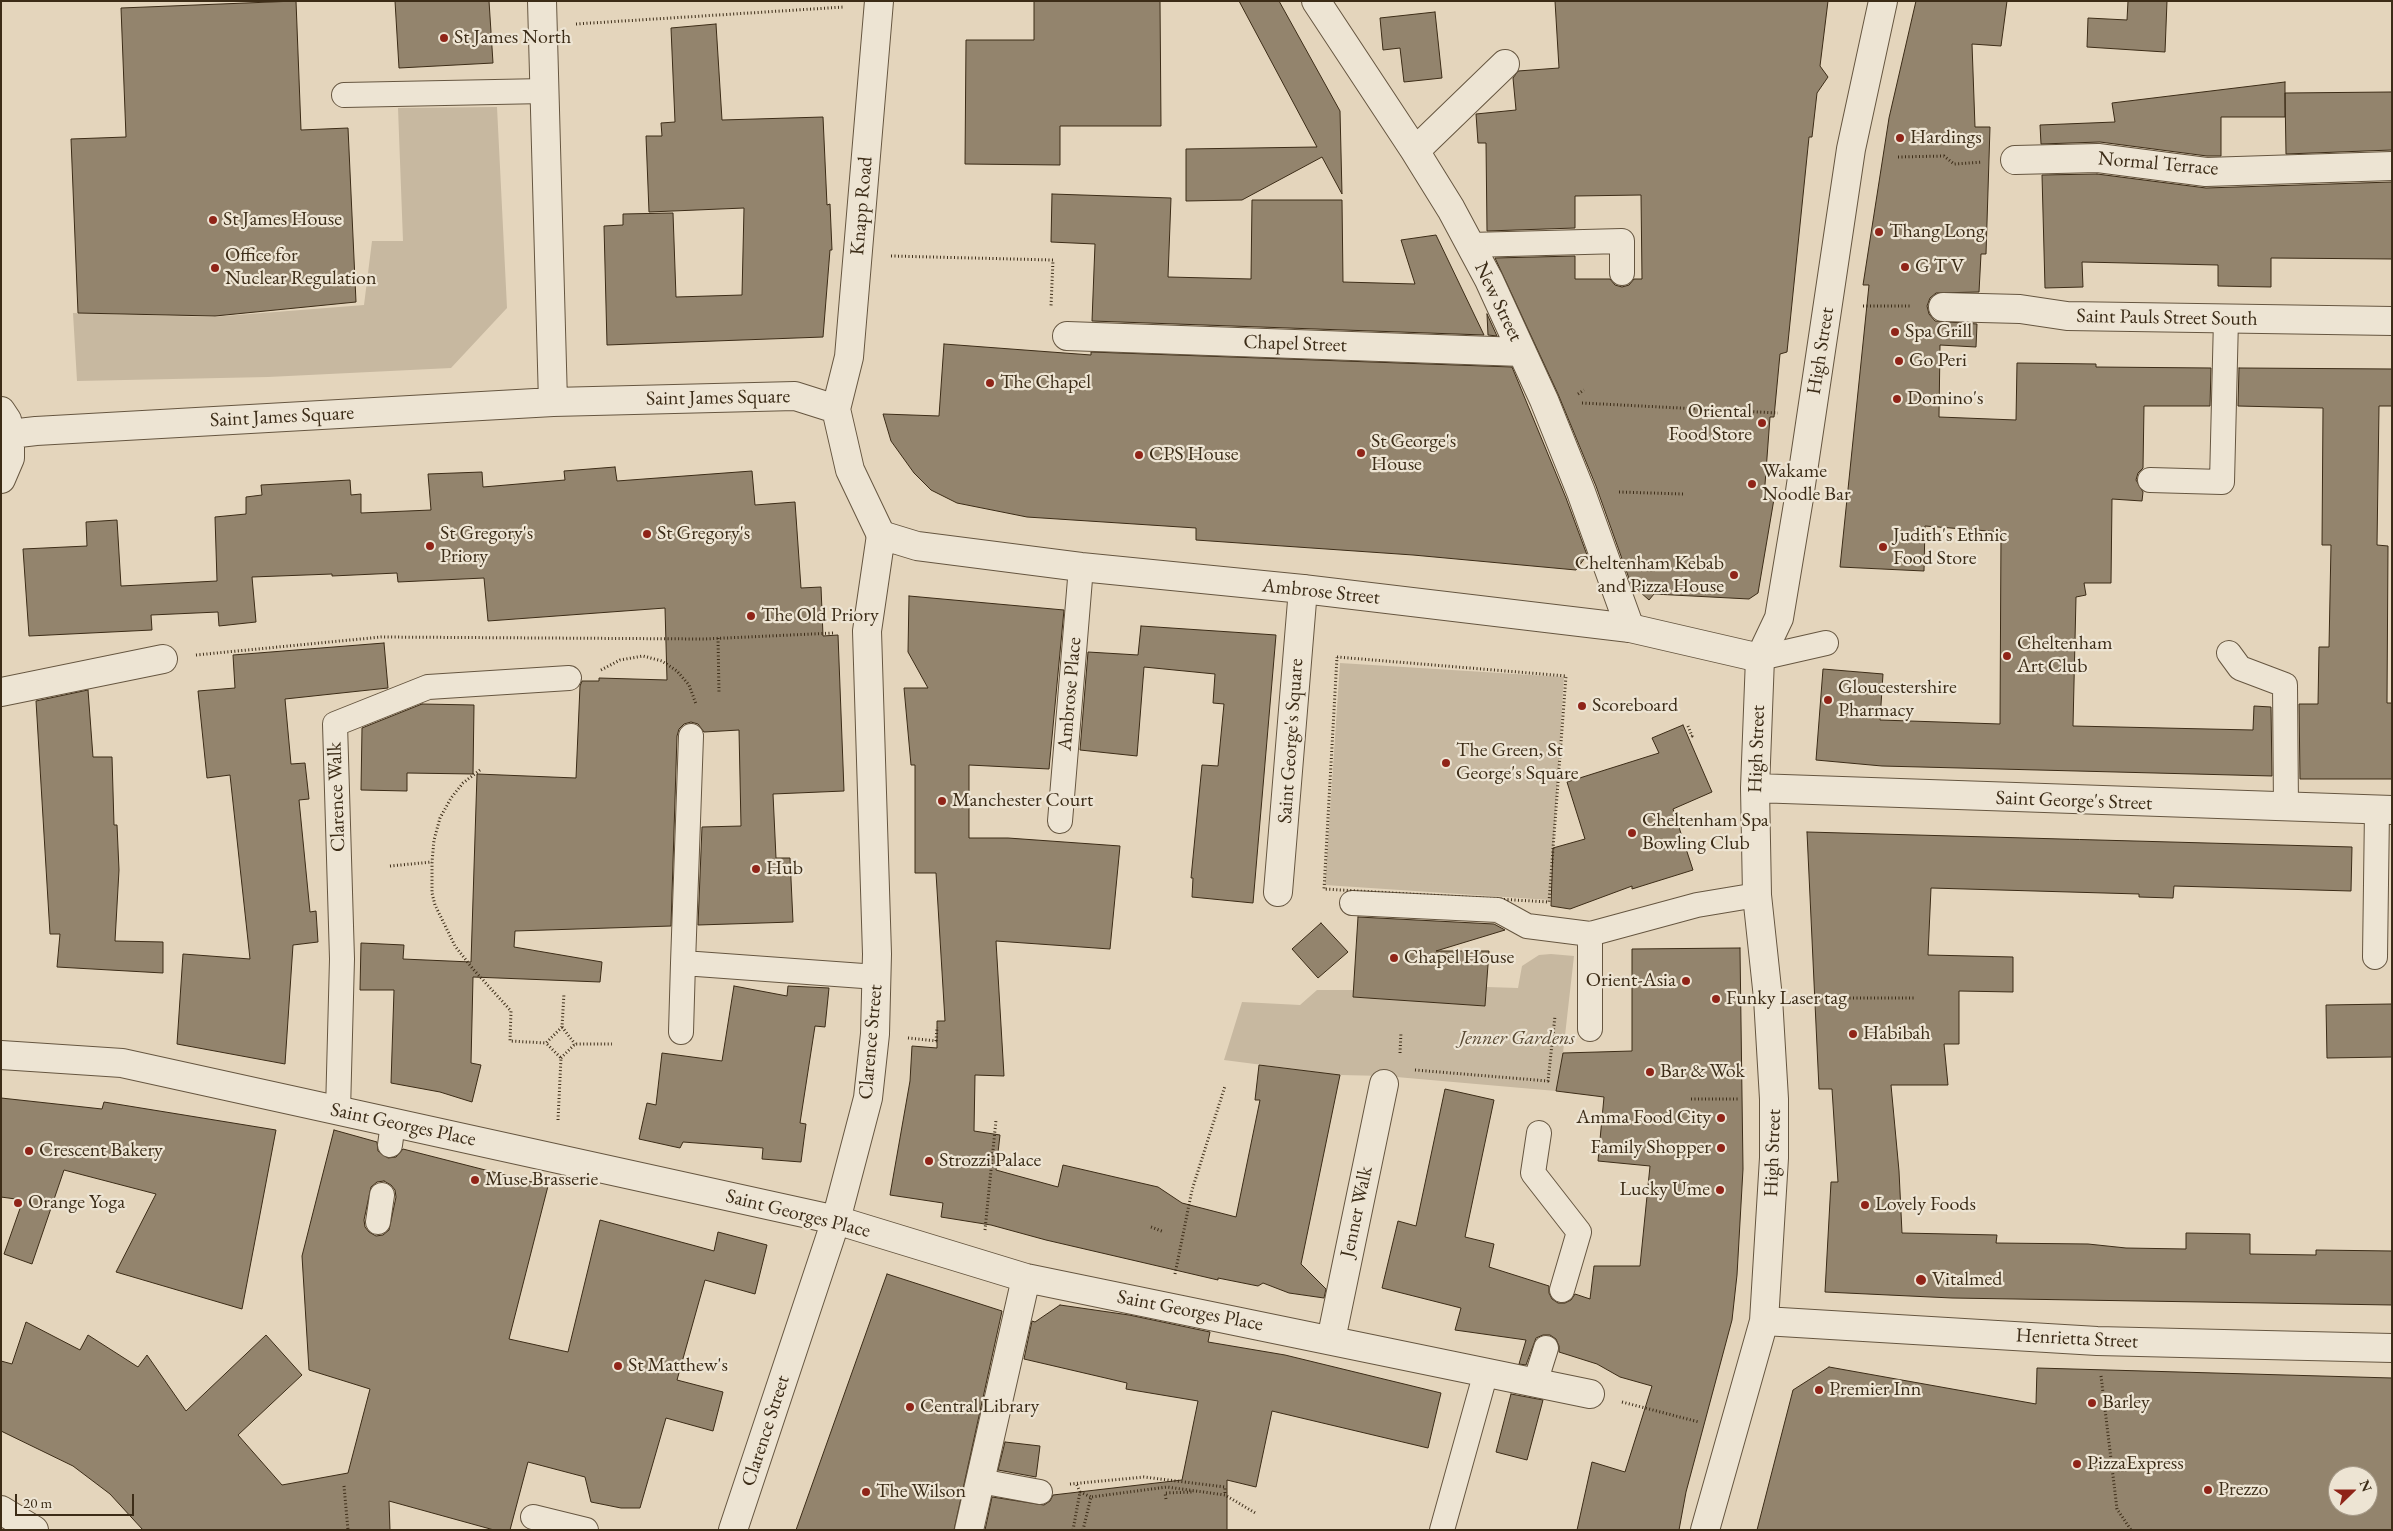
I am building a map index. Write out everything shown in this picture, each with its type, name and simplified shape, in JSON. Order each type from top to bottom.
[{"type":"street","name":"New Street","points":[[1316,1],[1416,150],[1470,244],[1544,400],[1581,492],[1630,628]]},
{"type":"street","name":"High Street","points":[[1705,1530],[1764,1321],[1774,1158],[1774,1099],[1768,998],[1757,895],[1755,788],[1760,658],[1779,618],[1851,149],[1883,1]]},
{"type":"street","name":"Knapp Road","points":[[836,409],[850,357],[878,3]]},
{"type":"street","points":[[543,14],[553,402]]},
{"type":"street","points":[[1416,150],[1505,64]]},
{"type":"street","name":"Normal Terrace","points":[[2015,160],[2098,158],[2206,172],[2392,166]]},
{"type":"street","name":"Saint Pauls Street South","points":[[1943,307],[2020,309],[2067,316],[2392,321]]},
{"type":"street","name":"Chapel Street","points":[[1067,336],[1522,352]]},
{"type":"street","name":"Saint James Square","points":[[6,423],[46,430],[553,402],[795,396],[836,409]]},
{"type":"street","points":[[836,409],[850,470],[881,535]]},
{"type":"street","points":[[1,479],[10,458],[6,423]]},
{"type":"street","name":"Ambrose Street","points":[[881,535],[917,546],[1081,567],[1303,589],[1630,628],[1760,658]]},
{"type":"street","name":"Clarence Street","points":[[733,1530],[836,1220],[868,1098],[875,1034],[877,977],[867,631],[881,535]]},
{"type":"street","name":"Saint George's Square","points":[[1278,892],[1303,589]]},
{"type":"street","points":[[1,692],[164,659]]},
{"type":"street","name":"Saint George's Street","points":[[1755,788],[2384,810]]},
{"type":"street","name":"Saint Georges Place","points":[[1,1055],[122,1063],[338,1111],[392,1134],[836,1220],[1026,1278],[1590,1394]]},
{"type":"street","name":"Jenner Walk","points":[[1331,1340],[1391,1076]]},
{"type":"street","points":[[969,1530],[1026,1278]]},
{"type":"street","name":"Henrietta Street","points":[[1764,1321],[2097,1341],[2392,1348]]},
{"type":"street","points":[[1,1510],[34,1530]]},
{"type":"lane","points":[[344,95],[545,91]]},
{"type":"lane","points":[[1470,244],[1622,241],[1622,273]]},
{"type":"lane","points":[[2150,480],[2222,482],[2226,319]]},
{"type":"lane","name":"Ambrose Place","points":[[1060,820],[1081,567]]},
{"type":"lane","points":[[1760,658],[1826,643]]},
{"type":"lane","points":[[2229,653],[2240,668],[2285,685],[2286,808]]},
{"type":"lane","name":"Clarence Walk","points":[[338,1111],[342,959],[335,724],[428,687],[569,678]]},
{"type":"lane","points":[[681,1032],[691,736]]},
{"type":"lane","points":[[2375,956],[2384,810]]},
{"type":"lane","points":[[1352,903],[1498,910],[1527,926],[1590,934],[1697,905],[1757,895]]},
{"type":"lane","points":[[1590,934],[1590,1030]]},
{"type":"lane","points":[[683,963],[877,977]]},
{"type":"lane","points":[[1539,1133],[1533,1173],[1579,1232],[1562,1290]]},
{"type":"lane","points":[[378,1222],[382,1196]]},
{"type":"lane","points":[[1535,1382],[1546,1348]]},
{"type":"lane","points":[[1442,1530],[1486,1372]]},
{"type":"lane","points":[[980,1481],[1040,1492]]},
{"type":"lane","points":[[533,1517],[586,1530]]},
{"type":"path","points":[[543,14],[878,3]]},
{"type":"path","points":[[1898,156],[1944,156],[1954,164],[2015,160]]},
{"type":"path","points":[[858,255],[1054,260],[1050,335],[1067,336]]},
{"type":"path","points":[[1828,306],[1943,307]]},
{"type":"path","points":[[1544,400],[1811,414]]},
{"type":"path","points":[[1581,492],[1683,494]]},
{"type":"path","points":[[164,659],[280,645],[380,637],[718,638],[867,631]]},
{"type":"path","points":[[718,638],[719,694]]},
{"type":"path","points":[[569,678],[600,670],[620,660],[643,656],[662,661],[677,671],[689,685],[696,702],[696,718],[691,736]]},
{"type":"path","points":[[1337,657],[1566,676],[1549,902],[1324,889],[1337,657]]},
{"type":"path","points":[[1688,726],[1692,736],[1689,737]]},
{"type":"path","points":[[480,770],[463,783],[451,798],[440,818],[434,840],[432,893],[440,918],[461,953],[511,1011],[510,1040],[546,1043],[562,1058]]},
{"type":"path","points":[[390,866],[432,862]]},
{"type":"path","points":[[564,993],[562,1027],[575,1044]]},
{"type":"path","points":[[1768,998],[1915,998]]},
{"type":"path","points":[[1401,1032],[1391,1076],[1548,1081],[1555,1013]]},
{"type":"path","points":[[918,1039],[937,1041],[937,1026]]},
{"type":"path","points":[[546,1043],[562,1027]]},
{"type":"path","points":[[558,1120],[562,1058],[575,1044],[612,1044]]},
{"type":"path","points":[[1170,1307],[1192,1190],[1225,1086]]},
{"type":"path","points":[[1691,1100],[1774,1099]]},
{"type":"path","points":[[982,1265],[996,1120]]},
{"type":"path","points":[[1151,1227],[1164,1232]]},
{"type":"path","points":[[2097,1341],[2117,1509],[2131,1530]]},
{"type":"path","points":[[1590,1394],[1703,1424]]},
{"type":"path","points":[[1040,1492],[1076,1483],[1144,1477],[1225,1487],[1225,1495]]},
{"type":"path","points":[[1073,1530],[1080,1492],[1076,1483]]},
{"type":"path","points":[[344,1486],[348,1530]]},
{"type":"path","points":[[1080,1492],[1091,1497],[1167,1487],[1225,1495],[1257,1514]]},
{"type":"path","points":[[1166,1499],[1165,1493],[1199,1491]]},
{"type":"path","points":[[1083,1530],[1091,1497]]},
{"type":"green space","points":[[497,107],[507,308],[451,368],[268,377],[77,381],[73,313],[212,317],[364,305],[372,241],[403,241],[398,108]]},
{"type":"green space","name":"The Green, St George's Square","points":[[1340,663],[1564,677],[1550,900],[1325,885]]},
{"type":"green space","name":"Jenner Gardens","points":[[1539,955],[1574,956],[1563,1053],[1556,1091],[1385,1076],[1340,1075],[1224,1060],[1242,1002],[1300,1005],[1317,990],[1353,990],[1353,997],[1485,1006],[1487,987],[1518,988],[1522,966]]},
{"type":"building","name":"St James House","points":[[296,1],[301,130],[348,128],[356,302],[215,316],[78,313],[71,139],[126,137],[121,8]]},
{"type":"building","name":"St James North","points":[[395,1],[489,1],[493,63],[399,68]]},
{"type":"building","points":[[1034,1],[1160,1],[1161,126],[1060,126],[1060,165],[965,164],[966,40],[1034,40]]},
{"type":"building","points":[[1239,1],[1279,1],[1340,111],[1342,194],[1322,157],[1242,200],[1186,201],[1186,149],[1317,147]]},
{"type":"building","points":[[1555,1],[1828,1],[1820,66],[1828,77],[1817,93],[1812,137],[1809,137],[1787,352],[1780,354],[1774,417],[1770,417],[1764,498],[1774,499],[1758,593],[1749,599],[1654,594],[1649,600],[1631,584],[1596,486],[1558,394],[1495,258],[1575,256],[1575,279],[1610,279],[1615,285],[1622,287],[1629,285],[1634,279],[1642,279],[1641,195],[1575,196],[1575,228],[1487,231],[1486,143],[1478,143],[1476,114],[1516,110],[1513,78],[1518,71],[1559,68]]},
{"type":"building","points":[[1916,1],[2007,1],[2001,46],[1972,44],[1975,127],[1990,127],[1986,254],[1981,254],[1979,292],[1936,293],[1930,298],[1927,306],[1929,314],[1935,321],[1977,324],[1976,347],[1940,345],[1939,417],[2016,420],[2017,363],[2096,364],[2096,367],[2211,368],[2210,406],[2144,406],[2143,468],[2138,473],[2136,480],[2143,492],[2142,501],[2112,499],[2111,583],[2084,583],[2086,595],[2076,597],[2073,726],[2253,730],[2254,706],[2271,707],[2272,776],[1882,766],[1816,760],[1823,669],[1883,674],[1880,720],[2000,724],[2001,532],[1925,526],[1924,571],[1840,567],[1869,285],[1863,285],[1889,118]]},
{"type":"building","points":[[2128,1],[2167,1],[2165,52],[2087,47],[2088,18],[2127,20]]},
{"type":"building","points":[[1435,12],[1442,78],[1404,82],[1400,48],[1383,50],[1380,18]]},
{"type":"building","points":[[716,24],[722,120],[823,117],[827,205],[830,204],[832,250],[830,250],[823,337],[607,345],[604,226],[623,225],[623,214],[673,213],[676,297],[742,295],[744,208],[649,212],[646,136],[662,136],[661,123],[675,122],[671,28]]},
{"type":"building","points":[[2285,82],[2285,117],[2221,117],[2221,156],[2207,156],[2100,142],[2041,144],[2040,125],[2115,122],[2112,103]]},
{"type":"building","points":[[2392,92],[2392,150],[2286,154],[2285,93]]},
{"type":"building","points":[[2097,174],[2206,188],[2392,182],[2392,259],[2271,258],[2271,287],[2218,286],[2218,265],[2082,262],[2083,287],[2045,288],[2042,175]]},
{"type":"building","points":[[1052,194],[1171,198],[1168,277],[1251,279],[1252,200],[1342,200],[1343,282],[1415,284],[1401,240],[1436,235],[1484,335],[1092,321],[1095,244],[1051,242]]},
{"type":"building","points":[[1487,314],[1497,336],[1488,335]]},
{"type":"building","points":[[944,344],[1091,355],[1091,352],[1512,367],[1566,498],[1587,555],[1576,570],[1413,555],[1196,540],[1196,528],[1027,517],[957,503],[931,490],[914,473],[891,441],[883,414],[939,416]]},
{"type":"building","points":[[2239,368],[2392,369],[2392,406],[2379,406],[2377,545],[2388,546],[2387,703],[2392,703],[2392,779],[2300,779],[2299,704],[2318,704],[2319,647],[2329,647],[2331,545],[2322,545],[2323,408],[2238,406]]},
{"type":"building","points":[[615,467],[617,481],[752,471],[755,505],[795,502],[801,588],[821,587],[823,636],[838,635],[844,791],[773,794],[776,858],[790,858],[793,922],[698,925],[702,827],[741,826],[739,730],[704,732],[698,724],[691,722],[684,724],[679,729],[677,736],[671,926],[515,931],[514,947],[602,962],[600,982],[473,977],[471,1063],[481,1065],[472,1102],[440,1092],[391,1083],[394,990],[360,990],[361,943],[404,945],[403,959],[471,962],[477,774],[576,778],[580,686],[582,681],[599,681],[599,678],[667,680],[665,608],[488,621],[484,578],[398,582],[397,573],[252,577],[256,622],[219,626],[218,612],[151,615],[152,630],[29,636],[23,549],[87,546],[86,522],[117,520],[121,586],[217,581],[215,517],[246,514],[246,497],[262,495],[261,485],[350,480],[351,495],[361,494],[361,513],[431,510],[428,474],[482,472],[483,487],[565,480],[564,471]]},
{"type":"building","points":[[909,596],[1064,610],[1049,769],[969,765],[969,838],[1008,838],[1120,846],[1110,949],[996,941],[1004,1076],[975,1075],[974,1131],[1000,1135],[996,1170],[1058,1187],[1063,1165],[1158,1187],[1182,1203],[1236,1217],[1260,1100],[1255,1100],[1259,1065],[1340,1075],[1301,1264],[1326,1289],[1324,1298],[1289,1293],[1263,1283],[1258,1286],[1218,1278],[1218,1280],[1046,1240],[991,1225],[941,1217],[943,1203],[890,1195],[910,1081],[912,1046],[937,1048],[937,1021],[945,1021],[936,873],[915,873],[915,765],[911,765],[904,688],[928,688],[908,652]]},
{"type":"building","points":[[1141,626],[1276,635],[1253,903],[1192,897],[1193,878],[1191,878],[1202,765],[1218,766],[1224,704],[1213,703],[1215,674],[1144,667],[1137,756],[1080,750],[1088,652],[1138,655]]},
{"type":"building","points":[[384,643],[388,688],[285,699],[291,764],[305,763],[309,799],[299,800],[310,912],[316,911],[318,942],[293,945],[285,1064],[177,1044],[183,954],[250,959],[230,775],[207,778],[198,691],[235,688],[233,655]]},
{"type":"building","points":[[88,690],[93,757],[112,757],[114,825],[117,825],[119,870],[115,941],[163,942],[163,973],[57,967],[60,934],[50,934],[36,701]]},
{"type":"building","points":[[422,704],[474,705],[473,774],[407,773],[407,791],[361,790],[362,728]]},
{"type":"building","name":"Cheltenham Spa Bowling Club","points":[[1683,725],[1712,792],[1673,809],[1693,870],[1632,889],[1632,886],[1570,909],[1551,906],[1553,848],[1585,839],[1567,782],[1659,753],[1652,738]]},
{"type":"building","points":[[1807,832],[2352,847],[2351,891],[2174,886],[2173,898],[2139,897],[2139,894],[1931,888],[1928,955],[2013,957],[2013,992],[1959,991],[1959,1044],[1944,1044],[1948,1085],[1891,1085],[1899,1171],[1902,1233],[1997,1235],[1996,1243],[2088,1244],[2126,1248],[2186,1249],[2186,1233],[2250,1234],[2250,1254],[2316,1255],[2316,1250],[2392,1251],[2392,1305],[1952,1298],[1825,1292],[1831,1182],[1838,1182],[1832,1089],[1819,1089]]},
{"type":"building","name":"Chapel House","points":[[1358,917],[1494,924],[1505,930],[1436,951],[1489,951],[1485,1006],[1353,997]]},
{"type":"building","points":[[1321,923],[1348,952],[1318,978],[1292,949]]},
{"type":"building","points":[[1740,948],[1743,1169],[1737,1275],[1732,1320],[1686,1492],[1679,1530],[1577,1530],[1592,1462],[1625,1472],[1652,1386],[1620,1377],[1597,1364],[1559,1352],[1556,1339],[1550,1335],[1536,1338],[1526,1365],[1519,1364],[1526,1340],[1455,1330],[1461,1308],[1382,1288],[1398,1221],[1416,1226],[1445,1089],[1494,1100],[1465,1237],[1494,1244],[1489,1267],[1549,1286],[1549,1293],[1552,1299],[1558,1303],[1565,1303],[1571,1300],[1575,1294],[1590,1299],[1594,1266],[1640,1266],[1650,1166],[1598,1161],[1604,1097],[1556,1091],[1563,1053],[1632,1051],[1632,949]]},
{"type":"building","points":[[734,986],[787,996],[788,986],[829,988],[825,1027],[815,1026],[800,1123],[806,1124],[801,1162],[762,1159],[763,1148],[683,1142],[680,1148],[639,1139],[647,1103],[656,1105],[662,1053],[722,1061]]},
{"type":"building","points":[[2392,1004],[2392,1057],[2327,1058],[2326,1005]]},
{"type":"building","points":[[1,1098],[102,1109],[104,1102],[276,1130],[242,1309],[116,1272],[156,1194],[64,1170],[32,1264],[4,1254],[23,1200],[1,1197]]},
{"type":"building","points":[[334,1130],[377,1142],[378,1151],[388,1158],[396,1157],[403,1149],[548,1186],[509,1339],[568,1352],[600,1220],[714,1251],[718,1232],[767,1245],[755,1294],[705,1280],[677,1380],[723,1392],[713,1431],[666,1418],[640,1508],[621,1508],[591,1502],[585,1477],[528,1462],[510,1530],[494,1530],[389,1501],[390,1530],[143,1530],[110,1494],[73,1466],[1,1431],[1,1361],[12,1364],[26,1322],[80,1350],[88,1335],[138,1367],[147,1355],[186,1411],[266,1335],[302,1375],[238,1435],[282,1485],[348,1473],[370,1389],[309,1370],[302,1256]],"holes":[[[384,1181],[395,1190],[396,1197],[389,1230],[383,1235],[376,1236],[365,1227],[364,1220],[371,1187],[377,1182]]]},
{"type":"building","name":"Central Library","points":[[887,1274],[1002,1311],[954,1530],[796,1530]]},
{"type":"building","points":[[1060,1305],[1129,1315],[1210,1332],[1208,1342],[1285,1355],[1441,1393],[1428,1448],[1272,1411],[1256,1487],[1227,1480],[1227,1530],[985,1530],[992,1497],[1044,1505],[1050,1501],[1053,1495],[1182,1480],[1198,1401],[1126,1389],[1127,1383],[1024,1359],[1032,1321],[1035,1322]]},
{"type":"building","points":[[1829,1367],[2036,1404],[2037,1368],[2392,1378],[2392,1530],[1757,1530],[1793,1390]]},
{"type":"building","points":[[1511,1394],[1543,1400],[1527,1460],[1496,1452]]},
{"type":"building","points":[[1005,1442],[1040,1446],[1036,1477],[998,1470]]},
{"type":"place","name":"St James North","points":[[444,38]]},
{"type":"place","name":"Hardings","points":[[1900,138]]},
{"type":"place","name":"St James House","points":[[213,220]]},
{"type":"place","name":"Thang Long","points":[[1879,232]]},
{"type":"place","name":"G T V","points":[[1905,267]]},
{"type":"place","name":"Office for Nuclear Regulation","points":[[215,268]]},
{"type":"place","name":"Spa Grill","points":[[1895,332]]},
{"type":"place","name":"Go Peri","points":[[1899,361]]},
{"type":"place","name":"The Chapel","points":[[990,383]]},
{"type":"place","name":"Domino's","points":[[1897,399]]},
{"type":"place","name":"Oriental Food Store","points":[[1762,423]]},
{"type":"place","name":"St George's House","points":[[1361,453]]},
{"type":"place","name":"CPS House","points":[[1139,455]]},
{"type":"place","name":"Wakame Noodle Bar","points":[[1752,484]]},
{"type":"place","name":"St Gregory's","points":[[647,534]]},
{"type":"place","name":"St Gregory's Priory","points":[[430,546]]},
{"type":"place","name":"Judith's Ethnic Food Store","points":[[1883,547]]},
{"type":"place","name":"Cheltenham Kebab and Pizza House","points":[[1734,575]]},
{"type":"place","name":"The Old Priory","points":[[751,616]]},
{"type":"place","name":"Cheltenham Art Club","points":[[2007,656]]},
{"type":"place","name":"Gloucestershire Pharmacy","points":[[1828,700]]},
{"type":"place","name":"Scoreboard","points":[[1582,706]]},
{"type":"place","name":"The Green, St George's Square","points":[[1446,763]]},
{"type":"place","name":"Manchester Court","points":[[942,801]]},
{"type":"place","name":"Cheltenham Spa Bowling Club","points":[[1632,833]]},
{"type":"place","name":"Hub","points":[[756,869]]},
{"type":"place","name":"Chapel House","points":[[1394,958]]},
{"type":"place","name":"Orient-Asia","points":[[1686,981]]},
{"type":"place","name":"Funky Laser tag","points":[[1716,999]]},
{"type":"place","name":"Habibah","points":[[1853,1034]]},
{"type":"place","name":"Bar & Wok","points":[[1650,1072]]},
{"type":"place","name":"Amma Food City","points":[[1721,1118]]},
{"type":"place","name":"Family Shopper","points":[[1721,1148]]},
{"type":"place","name":"Crescent Bakery","points":[[29,1151]]},
{"type":"place","name":"Strozzi Palace","points":[[929,1161]]},
{"type":"place","name":"Muse Brasserie","points":[[475,1180]]},
{"type":"place","name":"Lucky Ume","points":[[1720,1190]]},
{"type":"place","name":"Orange Yoga","points":[[18,1203]]},
{"type":"place","name":"Lovely Foods","points":[[1865,1205]]},
{"type":"place","name":"Vitalmed","points":[[1921,1280]]},
{"type":"place","name":"St Matthew's","points":[[618,1366]]},
{"type":"place","name":"Premier Inn","points":[[1819,1390]]},
{"type":"place","name":"Barley","points":[[2092,1403]]},
{"type":"place","name":"Central Library","points":[[910,1407]]},
{"type":"place","name":"PizzaExpress","points":[[2077,1464]]},
{"type":"place","name":"Prezzo","points":[[2208,1490]]},
{"type":"place","name":"The Wilson","points":[[866,1492]]}]
